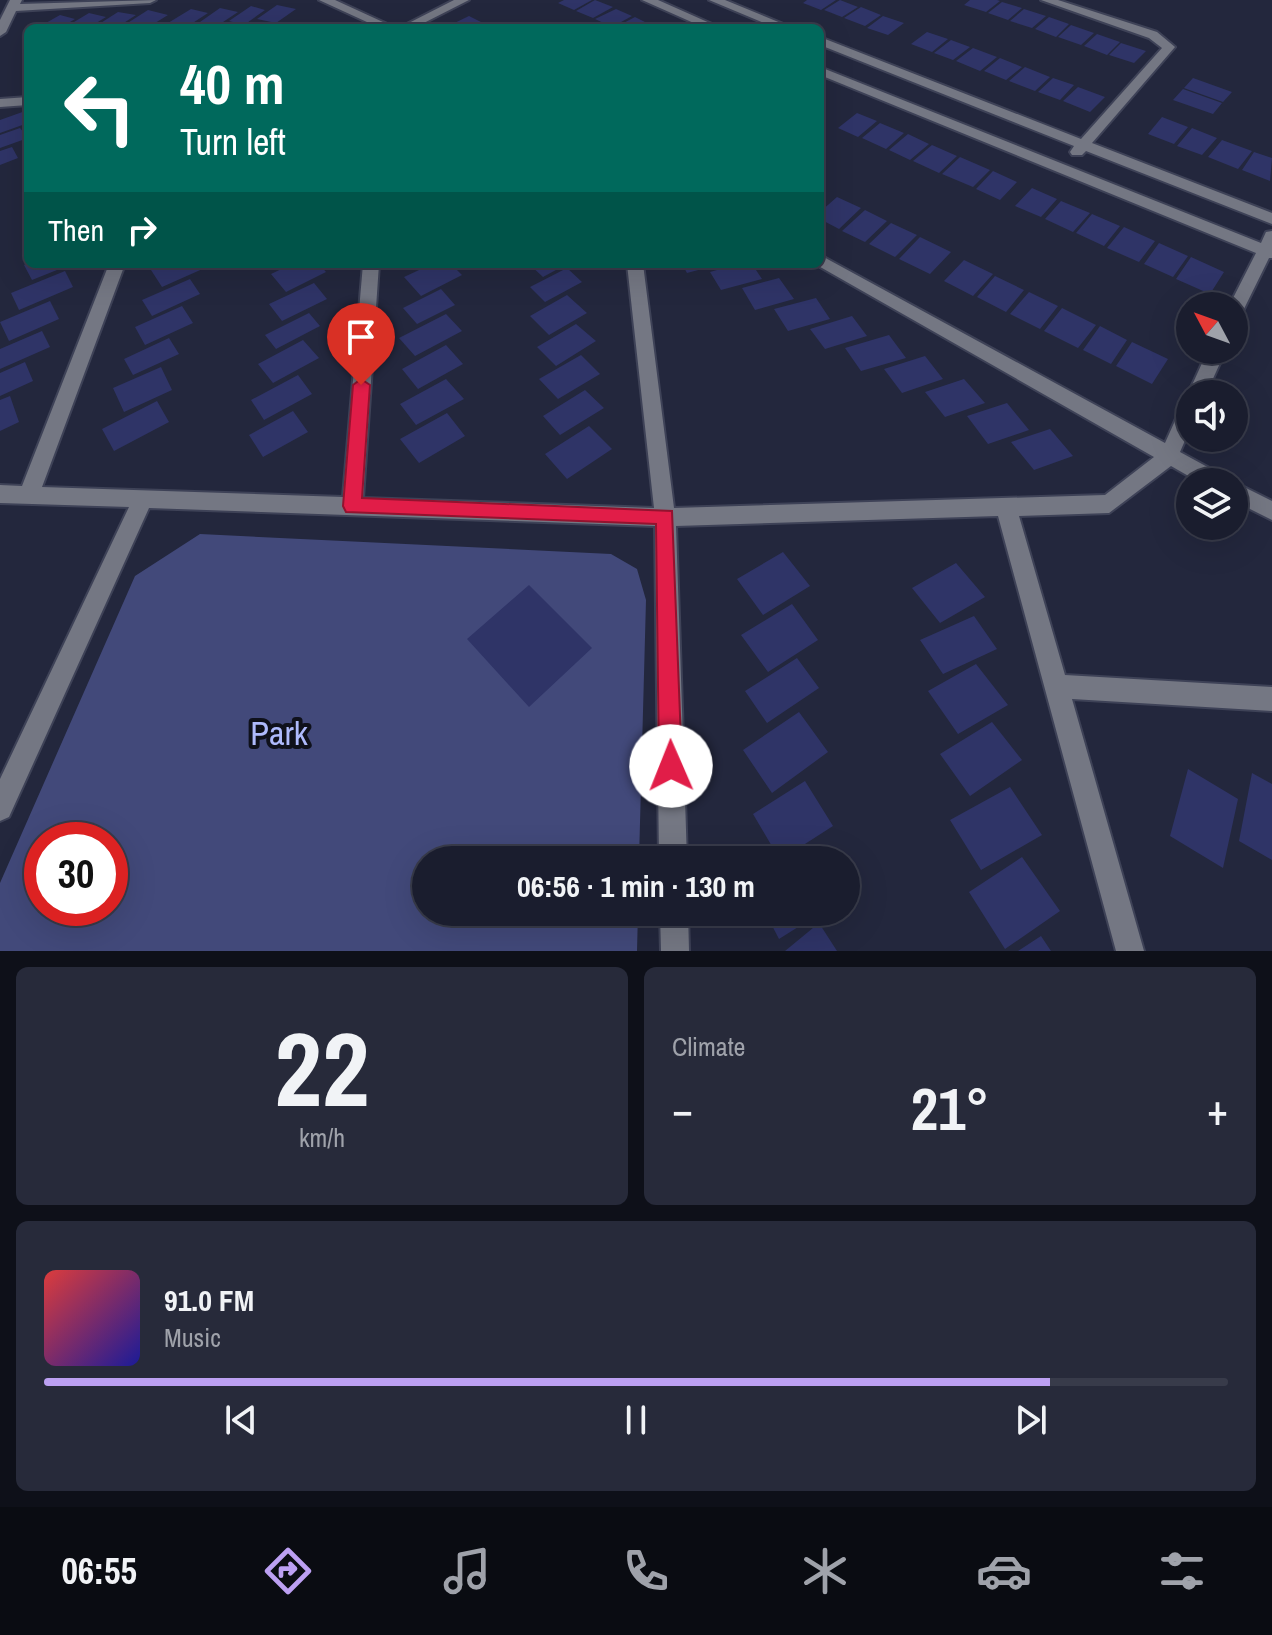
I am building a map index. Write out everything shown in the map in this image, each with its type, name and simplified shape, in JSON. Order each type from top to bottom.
[{"type":"street","points":[[0,32],[14,4],[150,0]]},
{"type":"street","points":[[325,0],[381,24]]},
{"type":"street","points":[[413,24],[463,0]]},
{"type":"street","points":[[648,0],[666,3],[707,24]]},
{"type":"street","points":[[715,0],[777,24]]},
{"type":"street","points":[[1047,0],[1153,35],[1169,47],[1065,168]]},
{"type":"street","points":[[824,42],[1272,219]]},
{"type":"street","points":[[827,74],[861,56]]},
{"type":"street","points":[[827,74],[1269,246],[1245,292]]},
{"type":"street","points":[[0,103],[24,101]]},
{"type":"street","points":[[824,262],[1190,468]]},
{"type":"street","points":[[29,495],[115,268]]},
{"type":"street","points":[[352,506],[371,268]]},
{"type":"street","points":[[635,268],[665,517],[673,846]]},
{"type":"street","points":[[0,494],[665,517],[1109,504],[1168,457],[1176,439]]},
{"type":"street","points":[[1248,498],[1272,511]]},
{"type":"street","points":[[0,808],[143,499]]},
{"type":"street","points":[[1006,507],[1130,951]]},
{"type":"street","points":[[1056,686],[1272,699]]},
{"type":"street","points":[[674,926],[675,951]]},
{"type":"green space","name":"Park","points":[[200,534],[611,554],[637,569],[646,600],[639,846],[412,846],[412,926],[638,926],[637,951],[0,951],[0,883],[24,828],[24,926],[128,926],[128,822],[27,822],[135,576]]},
{"type":"building","points":[[564,0],[592,0],[574,10],[558,3]]},
{"type":"building","points":[[595,0],[613,7],[593,18],[576,11]]},
{"type":"building","points":[[807,0],[836,0],[821,10],[803,3]]},
{"type":"building","points":[[840,0],[858,7],[842,17],[824,10]]},
{"type":"building","points":[[970,0],[1000,1],[986,12],[964,5]]},
{"type":"building","points":[[1002,2],[1022,8],[1008,20],[988,13]]},
{"type":"building","points":[[277,5],[296,9],[276,23],[257,19]]},
{"type":"building","points":[[251,6],[265,10],[245,24],[229,21]]},
{"type":"building","points":[[861,7],[881,15],[865,26],[844,18]]},
{"type":"building","points":[[220,8],[238,12],[220,24],[200,22]]},
{"type":"building","points":[[191,9],[208,13],[191,24],[168,23]]},
{"type":"building","points":[[616,9],[632,16],[617,24],[606,24],[595,19]]},
{"type":"building","points":[[1024,9],[1046,16],[1032,28],[1010,21]]},
{"type":"building","points":[[148,10],[168,15],[153,24],[126,24]]},
{"type":"building","points":[[118,12],[136,15],[122,24],[99,24]]},
{"type":"building","points":[[89,13],[106,17],[95,24],[71,24]]},
{"type":"building","points":[[60,15],[75,19],[67,24],[44,24]]},
{"type":"building","points":[[469,16],[485,24],[452,24]]},
{"type":"building","points":[[883,16],[904,23],[888,35],[867,28]]},
{"type":"building","points":[[635,17],[649,24],[622,24]]},
{"type":"building","points":[[1049,17],[1069,24],[1056,37],[1035,29]]},
{"type":"building","points":[[1071,25],[1094,33],[1081,45],[1058,37]]},
{"type":"building","points":[[927,32],[948,39],[932,52],[911,44]]},
{"type":"building","points":[[1097,34],[1120,42],[1107,55],[1084,46]]},
{"type":"building","points":[[951,40],[970,47],[953,60],[934,53]]},
{"type":"building","points":[[1121,43],[1146,51],[1134,63],[1109,55]]},
{"type":"building","points":[[973,48],[997,57],[980,71],[956,61]]},
{"type":"building","points":[[1000,58],[1022,67],[1006,80],[984,71]]},
{"type":"building","points":[[1025,67],[1050,77],[1035,91],[1009,81]]},
{"type":"building","points":[[1053,78],[1074,85],[1060,100],[1038,92]]},
{"type":"building","points":[[1193,78],[1232,92],[1223,102],[1184,88]]},
{"type":"building","points":[[1078,87],[1105,97],[1090,112],[1063,101]]},
{"type":"building","points":[[1183,89],[1222,103],[1213,114],[1173,100]]},
{"type":"building","points":[[24,111],[24,124],[0,133],[0,120]]},
{"type":"building","points":[[857,113],[877,121],[858,137],[838,128]]},
{"type":"building","points":[[1162,117],[1188,127],[1174,144],[1148,134]]},
{"type":"building","points":[[880,123],[904,133],[886,149],[862,138]]},
{"type":"building","points":[[20,128],[24,139],[0,148],[0,135]]},
{"type":"building","points":[[1192,128],[1217,138],[1202,155],[1177,146]]},
{"type":"building","points":[[908,134],[929,144],[910,160],[889,150]]},
{"type":"building","points":[[1222,140],[1252,151],[1238,169],[1208,157]]},
{"type":"building","points":[[932,145],[957,156],[939,173],[913,161]]},
{"type":"building","points":[[12,147],[18,158],[0,165],[0,151]]},
{"type":"building","points":[[1254,152],[1272,158],[1270,181],[1242,170]]},
{"type":"building","points":[[960,157],[990,170],[973,187],[942,174]]},
{"type":"building","points":[[993,171],[1017,182],[1000,200],[976,189]]},
{"type":"building","points":[[1032,188],[1057,199],[1041,217],[1015,206]]},
{"type":"building","points":[[837,197],[861,208],[839,229],[824,221],[824,208]]},
{"type":"building","points":[[1061,201],[1090,213],[1073,232],[1045,219]]},
{"type":"building","points":[[865,210],[887,221],[865,242],[842,231]]},
{"type":"building","points":[[1092,214],[1120,226],[1104,246],[1076,233]]},
{"type":"building","points":[[891,223],[917,235],[895,257],[869,244]]},
{"type":"building","points":[[1124,227],[1155,241],[1139,262],[1107,248]]},
{"type":"building","points":[[920,237],[951,252],[930,274],[899,259]]},
{"type":"building","points":[[1159,243],[1188,256],[1173,277],[1144,264]]},
{"type":"building","points":[[1191,257],[1224,272],[1211,292],[1176,279]]},
{"type":"building","points":[[964,260],[993,274],[973,296],[944,281]]},
{"type":"building","points":[[26,268],[62,268],[32,280]]},
{"type":"building","points":[[156,268],[205,268],[162,287],[151,270]]},
{"type":"building","points":[[284,268],[322,268],[326,272],[286,292],[271,274]]},
{"type":"building","points":[[423,268],[455,268],[462,275],[421,296],[404,277]]},
{"type":"building","points":[[533,268],[560,268],[543,277]]},
{"type":"building","points":[[567,268],[582,282],[545,302],[530,287]]},
{"type":"building","points":[[684,268],[706,268],[687,273]]},
{"type":"building","points":[[724,268],[755,268],[762,279],[721,290],[710,272]]},
{"type":"building","points":[[65,271],[73,287],[19,310],[11,293]]},
{"type":"building","points":[[995,276],[1024,290],[1006,312],[977,297]]},
{"type":"building","points":[[779,278],[794,299],[755,310],[742,288]]},
{"type":"building","points":[[190,279],[200,294],[152,316],[142,300]]},
{"type":"building","points":[[314,283],[327,299],[282,321],[269,304]]},
{"type":"building","points":[[441,289],[455,305],[417,324],[403,308]]},
{"type":"building","points":[[1029,292],[1058,306],[1040,329],[1010,314]]},
{"type":"building","points":[[567,295],[587,313],[549,335],[530,316]]},
{"type":"building","points":[[816,298],[830,319],[788,331],[774,309]]},
{"type":"building","points":[[50,301],[59,319],[9,341],[0,322]]},
{"type":"building","points":[[182,306],[193,323],[145,345],[135,327]]},
{"type":"building","points":[[1062,308],[1096,325],[1078,348],[1044,331]]},
{"type":"building","points":[[309,313],[320,326],[276,349],[265,335]]},
{"type":"building","points":[[446,314],[462,331],[415,356],[399,338]]},
{"type":"building","points":[[852,316],[867,336],[825,349],[810,329]]},
{"type":"building","points":[[576,324],[596,341],[556,366],[537,347]]},
{"type":"building","points":[[1100,326],[1127,340],[1111,364],[1083,350]]},
{"type":"building","points":[[42,331],[50,347],[0,369],[0,349]]},
{"type":"building","points":[[889,335],[906,358],[861,371],[845,348]]},
{"type":"building","points":[[169,338],[179,354],[133,375],[124,359]]},
{"type":"building","points":[[303,340],[319,358],[273,383],[258,364]]},
{"type":"building","points":[[1132,342],[1168,359],[1152,384],[1116,366]]},
{"type":"building","points":[[446,345],[463,364],[418,389],[402,369]]},
{"type":"building","points":[[581,355],[600,374],[558,399],[539,379]]},
{"type":"building","points":[[925,356],[943,379],[902,393],[884,369]]},
{"type":"building","points":[[25,362],[33,381],[0,396],[0,373]]},
{"type":"building","points":[[161,367],[172,390],[124,412],[113,388]]},
{"type":"building","points":[[298,375],[312,394],[264,420],[251,400]]},
{"type":"building","points":[[446,379],[464,399],[416,425],[400,404]]},
{"type":"building","points":[[964,379],[985,403],[945,417],[925,392]]},
{"type":"building","points":[[585,390],[604,408],[560,435],[543,416]]},
{"type":"building","points":[[10,396],[19,422],[0,431],[0,400]]},
{"type":"building","points":[[157,401],[169,422],[114,451],[102,429]]},
{"type":"building","points":[[1007,403],[1029,430],[988,444],[967,416]]},
{"type":"building","points":[[293,411],[308,432],[263,457],[249,435]]},
{"type":"building","points":[[447,413],[465,436],[419,463],[400,439]]},
{"type":"building","points":[[589,426],[612,449],[567,479],[545,454]]},
{"type":"building","points":[[1050,429],[1073,456],[1034,470],[1011,442]]},
{"type":"building","points":[[783,552],[810,586],[763,615],[737,579]]},
{"type":"building","points":[[956,563],[985,597],[940,623],[912,588]]},
{"type":"building","points":[[529,585],[592,648],[529,707],[467,639]]},
{"type":"building","points":[[792,604],[818,640],[768,672],[741,635]]},
{"type":"building","points":[[974,616],[997,649],[943,674],[920,640]]},
{"type":"building","points":[[797,658],[819,688],[767,723],[745,691]]},
{"type":"building","points":[[976,664],[1008,705],[958,734],[928,691]]},
{"type":"building","points":[[799,712],[828,752],[772,793],[743,750]]},
{"type":"building","points":[[992,722],[1022,760],[970,796],[940,754]]},
{"type":"building","points":[[1188,769],[1238,799],[1223,868],[1170,836]]},
{"type":"building","points":[[1252,773],[1272,784],[1272,860],[1239,841]]},
{"type":"building","points":[[805,781],[833,826],[802,846],[772,846],[753,814]]},
{"type":"building","points":[[1010,787],[1042,835],[981,870],[950,820]]},
{"type":"building","points":[[1022,857],[1060,911],[1005,949],[969,892]]},
{"type":"building","points":[[772,926],[800,926],[779,939]]},
{"type":"building","points":[[815,926],[821,926],[837,951],[785,951]]},
{"type":"building","points":[[1041,936],[1051,951],[1018,951]]},
{"type":"route","points":[[361,385],[352,506],[665,517],[671,766]]}]
